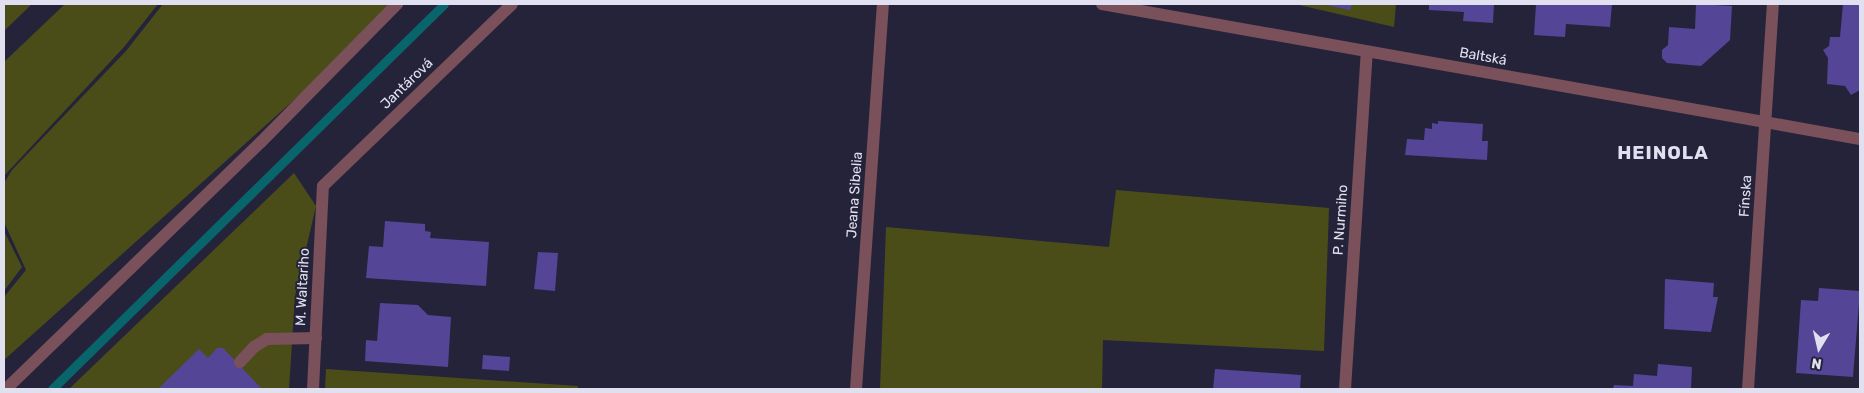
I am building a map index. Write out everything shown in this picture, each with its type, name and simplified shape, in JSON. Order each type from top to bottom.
[{"type":"street","points":[[6,389],[261,142],[397,4]]},
{"type":"street","name":"Jantárová","points":[[324,186],[512,4]]},
{"type":"street","name":"Jeana Sibelia","points":[[856,389],[883,4]]},
{"type":"street","name":"Baltská","points":[[1102,4],[1860,139]]},
{"type":"street","name":"Fínska","points":[[1748,389],[1774,4]]},
{"type":"street","name":"P. Nurmiho","points":[[1345,389],[1367,52]]},
{"type":"street","name":"M. Waltariho","points":[[313,389],[324,186]]},
{"type":"street","points":[[240,362],[254,346],[268,339],[316,338]]},
{"type":"shaded area","points":[[4,4],[32,4],[4,31]]},
{"type":"shaded area","points":[[65,4],[158,4],[124,47],[4,176],[4,62]]},
{"type":"shaded area","points":[[163,4],[401,4],[4,360],[4,297],[26,270],[4,222],[4,183],[12,170],[126,51]]},
{"type":"shaded area","points":[[1295,4],[1396,4],[1394,27]]},
{"type":"shaded area","points":[[294,173],[316,206],[295,296],[289,389],[69,389]]},
{"type":"shaded area","points":[[1116,190],[1329,208],[1324,351],[1103,340],[1102,389],[880,389],[886,227],[1109,247]]},
{"type":"shaded area","points":[[4,231],[22,267],[4,291]]},
{"type":"shaded area","points":[[326,369],[578,386],[578,389],[325,389]]},
{"type":"building","points":[[1322,4],[1352,4],[1350,10]]},
{"type":"building","points":[[1429,4],[1494,4],[1493,23],[1463,21],[1464,12],[1429,10]]},
{"type":"building","points":[[1536,4],[1612,4],[1610,27],[1566,24],[1565,37],[1534,35]]},
{"type":"building","points":[[1696,4],[1732,6],[1730,40],[1701,66],[1667,63],[1662,58],[1662,50],[1668,45],[1669,27],[1695,29]]},
{"type":"building","points":[[1843,4],[1860,4],[1860,90],[1851,95],[1845,86],[1827,84],[1828,58],[1823,50],[1829,46],[1830,37],[1840,37]]},
{"type":"building","points":[[1438,121],[1483,124],[1482,141],[1488,141],[1487,160],[1405,155],[1407,139],[1424,140],[1425,128],[1432,129],[1432,123],[1438,124]]},
{"type":"building","points":[[385,221],[425,224],[425,231],[431,232],[430,238],[489,242],[486,286],[366,278],[369,246],[383,247]]},
{"type":"building","points":[[538,252],[558,253],[555,291],[534,289]]},
{"type":"building","points":[[1665,279],[1714,283],[1713,297],[1718,297],[1711,332],[1664,329]]},
{"type":"building","points":[[1819,288],[1860,291],[1853,377],[1796,373],[1801,300],[1818,301]]},
{"type":"building","points":[[380,303],[418,305],[428,315],[451,317],[448,367],[365,361],[366,340],[377,341]]},
{"type":"building","points":[[217,348],[223,348],[262,389],[158,389],[199,349],[208,358]]},
{"type":"building","points":[[483,355],[510,357],[509,371],[482,369]]},
{"type":"building","points":[[1658,364],[1692,367],[1691,389],[1613,389],[1614,385],[1633,386],[1634,374],[1657,376]]},
{"type":"building","points":[[1215,369],[1301,375],[1300,389],[1213,389]]},
{"type":"waterway","points":[[52,389],[444,4]]},
{"type":"district","name":"HEINOLA","points":[[1663,153]]}]
